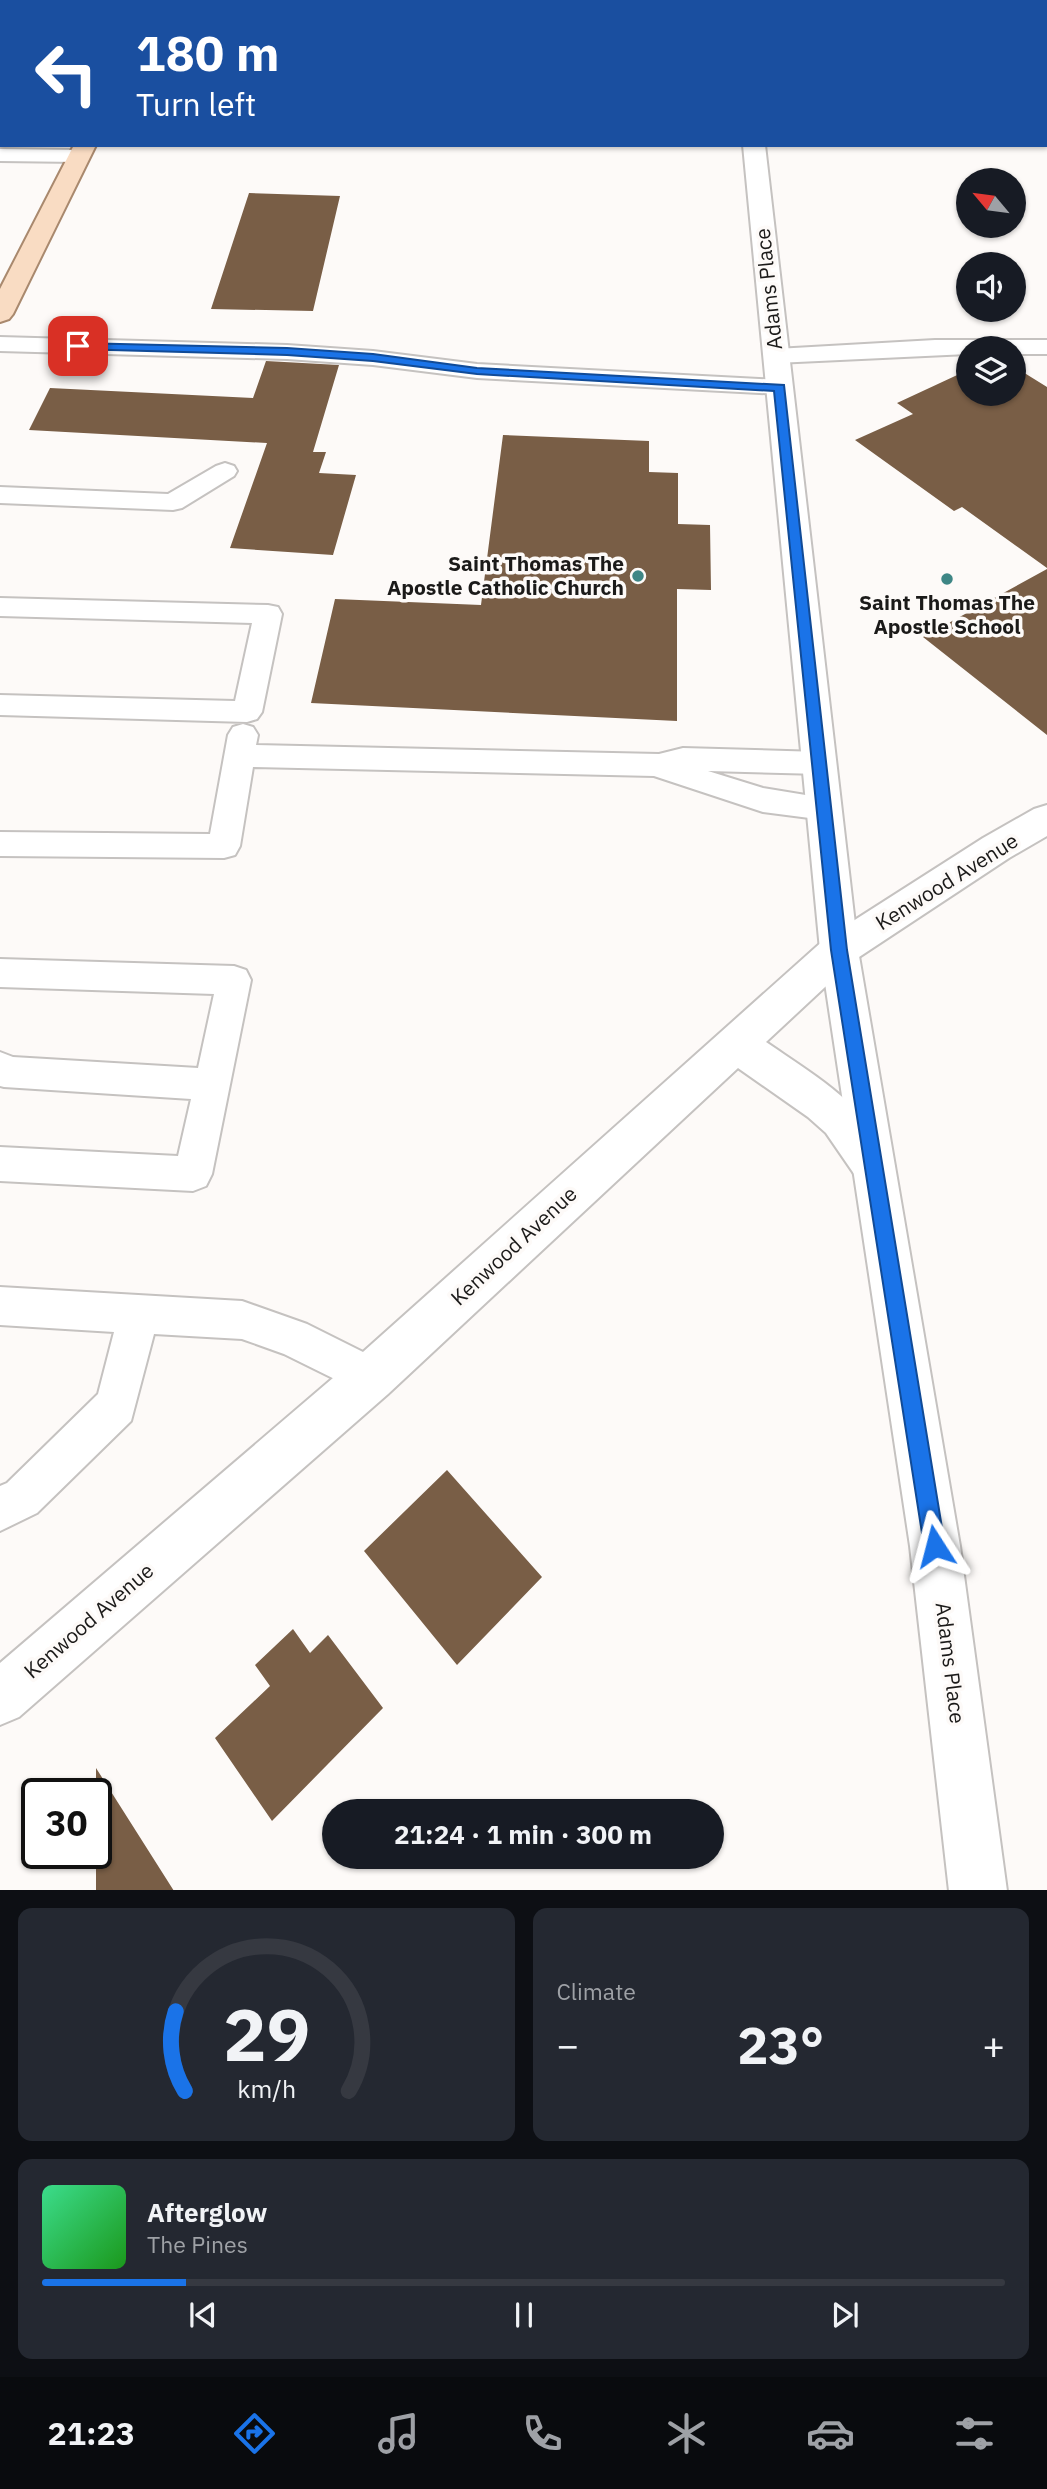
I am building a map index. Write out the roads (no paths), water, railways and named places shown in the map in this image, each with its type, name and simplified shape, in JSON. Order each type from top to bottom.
[{"type":"main road","points":[[0,314],[82,151]]},
{"type":"street","name":"Adams Place","points":[[754,147],[839,950],[935,1546],[978,1890]]},
{"type":"street","name":"Kenwood Avenue","points":[[0,1698],[371,1377],[839,950],[996,848],[1047,820]]},
{"type":"street","points":[[735,1043],[823,1104],[841,1120],[874,1167]]},
{"type":"lane","points":[[0,155],[82,151]]},
{"type":"lane","points":[[0,344],[287,352],[373,358],[477,371],[778,372],[935,346],[1047,347]]},
{"type":"lane","points":[[0,495],[173,502],[225,471]]},
{"type":"lane","points":[[0,607],[268,614],[247,712],[224,846],[0,844]]},
{"type":"lane","points":[[0,705],[247,712]]},
{"type":"lane","points":[[240,756],[659,765],[683,759],[820,763]]},
{"type":"lane","points":[[659,765],[763,800],[825,808]]},
{"type":"lane","points":[[0,974],[234,980],[193,1174],[0,1164]]},
{"type":"lane","points":[[0,1067],[4,1072],[212,1085]]},
{"type":"lane","points":[[0,1306],[242,1320],[293,1338],[371,1377]]},
{"type":"lane","points":[[0,1509],[22,1498],[116,1406],[139,1312]]},
{"type":"place","name":"Saint Thomas The Apostle Catholic Church","points":[[638,576]]},
{"type":"place","name":"Saint Thomas The Apostle School","points":[[947,579]]}]
